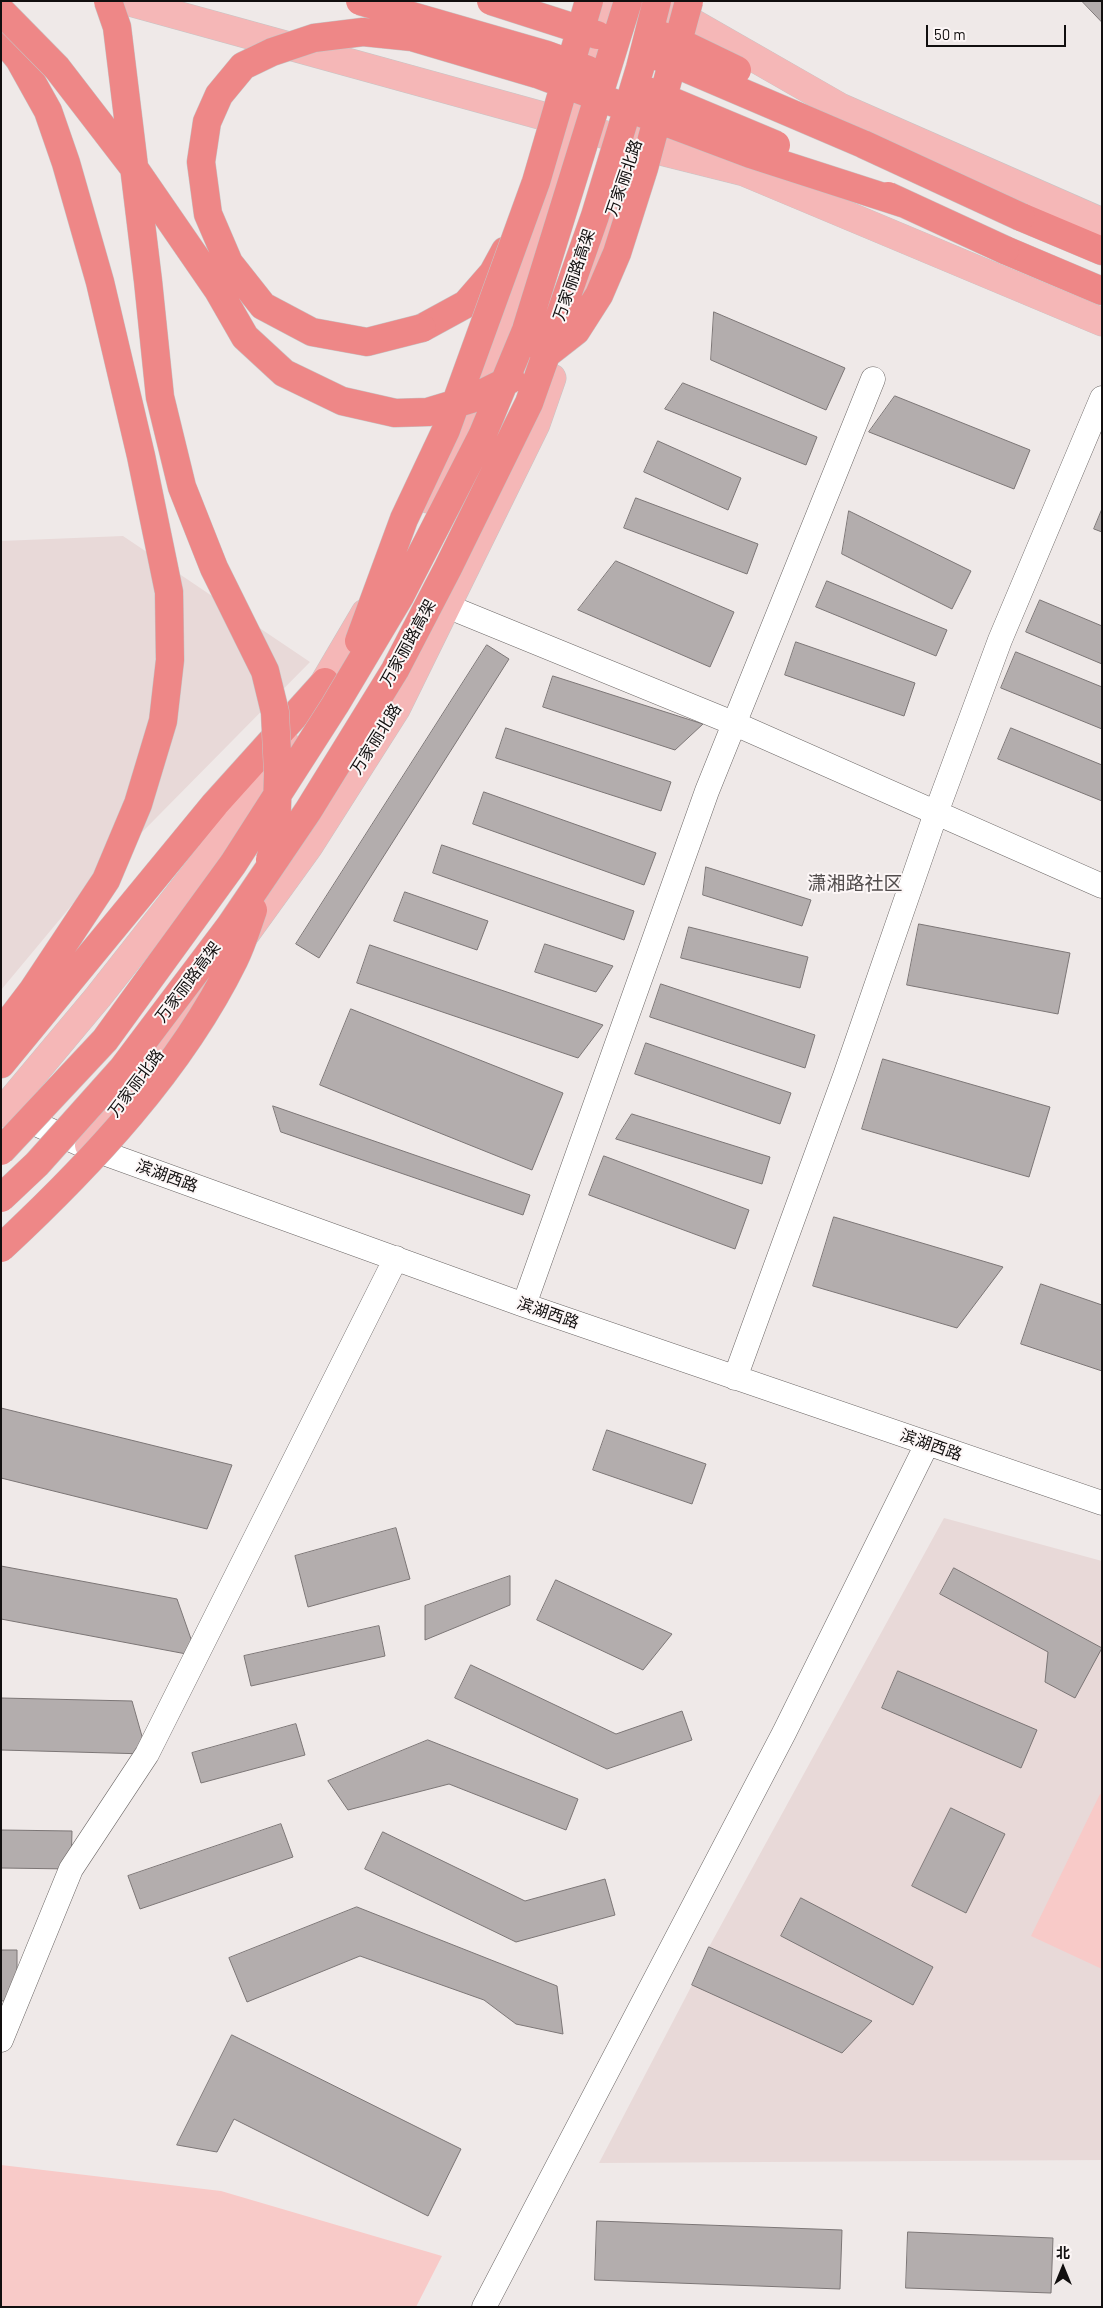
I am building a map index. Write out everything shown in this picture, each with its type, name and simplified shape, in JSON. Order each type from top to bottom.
[{"type":"highway","points":[[1,1248],[57,1196],[168,1069],[212,1001],[235,958],[260,891],[276,839],[278,773],[275,712],[265,671],[214,568],[186,496],[160,397],[117,27],[108,1]]},
{"type":"highway","points":[[360,1],[548,56],[673,100],[795,153],[1005,250],[1102,291]]},
{"type":"highway","points":[[491,1],[557,21],[674,62],[863,144],[1021,217],[1102,251]]},
{"type":"highway","points":[[565,1],[679,42],[741,72],[863,144]]},
{"type":"highway","points":[[1,1064],[215,804],[330,694],[404,520],[446,430],[536,182],[589,1]]},
{"type":"highway","name":"万家丽路高架","points":[[1,1151],[105,1040],[233,864],[330,694],[400,596],[482,436],[526,330],[628,1]]},
{"type":"highway","points":[[1,11],[57,68],[128,161],[218,290],[246,337],[284,373],[342,401],[395,413],[428,412],[471,399],[524,373],[576,331],[599,295],[617,253],[644,168],[674,4]]},
{"type":"highway","name":"万家丽路高架","points":[[1,1198],[38,1164],[123,1068],[230,926],[308,811],[395,670],[448,568],[529,403],[595,216],[640,68],[674,4]]},
{"type":"highway","points":[[523,219],[493,273],[466,304],[422,328],[367,342],[312,332],[263,306],[229,262],[208,214],[201,162],[207,122],[219,95],[243,66],[272,52],[314,38],[363,32],[412,37],[537,74],[750,154],[905,204]]},
{"type":"highway","points":[[1,37],[18,59],[48,112],[66,163],[100,282],[141,456],[169,592],[170,660],[160,730],[138,804],[106,880],[33,990],[1,1032]]},
{"type":"main road","points":[[126,1],[572,124],[636,145],[744,172],[1102,322]]},
{"type":"main road","points":[[2,1110],[98,997],[220,842],[330,694],[489,377],[528,267],[609,1]]},
{"type":"main road","points":[[647,1],[674,4],[840,107],[1102,222]]},
{"type":"main road","name":"万家丽北路","points":[[1,1229],[87,1147],[178,1028],[309,846],[396,709],[536,424],[636,145],[674,4]]},
{"type":"street","points":[[524,1304],[733,723],[873,379]]},
{"type":"street","points":[[735,1378],[845,1076],[936,813],[1000,640],[1102,398]]},
{"type":"street","points":[[448,607],[733,723],[1102,886]]},
{"type":"street","name":"滨湖西路","points":[[2,1110],[87,1147],[524,1304],[927,1444],[1102,1502]]},
{"type":"street","points":[[1,2040],[71,1869],[147,1754],[396,1258]]},
{"type":"street","points":[[484,2307],[784,1733],[927,1444]]},
{"type":"shaded area","points":[[123,536],[310,662],[81,894],[1,990],[1,541]]},
{"type":"shaded area","points":[[944,1518],[1102,1561],[1102,2160],[599,2163],[692,1985],[709,1947]]},
{"type":"shaded area","points":[[1100,1794],[1102,1795],[1102,1969],[1031,1936]]},
{"type":"shaded area","points":[[1,2165],[221,2191],[442,2256],[416,2307],[1,2307]]},
{"type":"building","points":[[1082,1],[1102,1],[1102,22]]},
{"type":"building","points":[[714,312],[845,368],[826,410],[711,360]]},
{"type":"building","points":[[683,383],[817,437],[806,465],[665,409]]},
{"type":"building","points":[[895,396],[1030,450],[1014,489],[869,432]]},
{"type":"building","points":[[658,441],[741,478],[728,510],[644,472]]},
{"type":"building","points":[[636,498],[758,544],[747,574],[624,528]]},
{"type":"building","points":[[1102,509],[1102,532],[1094,529]]},
{"type":"building","points":[[849,511],[971,571],[952,609],[842,554]]},
{"type":"building","points":[[616,561],[734,612],[710,667],[578,610]]},
{"type":"building","points":[[827,581],[947,630],[936,656],[816,607]]},
{"type":"building","points":[[1040,600],[1102,626],[1102,664],[1026,632]]},
{"type":"building","points":[[796,642],[915,683],[904,716],[785,675]]},
{"type":"building","points":[[487,645],[509,659],[319,958],[296,944]]},
{"type":"building","points":[[1016,652],[1102,687],[1102,729],[1001,688]]},
{"type":"building","points":[[553,676],[703,724],[675,750],[543,707]]},
{"type":"building","points":[[506,728],[671,782],[661,811],[496,758]]},
{"type":"building","points":[[1011,728],[1102,765],[1102,801],[998,759]]},
{"type":"building","points":[[484,792],[656,853],[644,885],[473,824]]},
{"type":"building","points":[[442,845],[634,911],[624,940],[433,873]]},
{"type":"building","points":[[706,867],[811,900],[802,926],[703,895]]},
{"type":"building","points":[[405,892],[488,921],[477,950],[394,921]]},
{"type":"building","points":[[919,924],[1070,953],[1058,1014],[907,985]]},
{"type":"building","points":[[689,927],[808,957],[800,988],[681,958]]},
{"type":"building","points":[[545,944],[613,966],[596,992],[535,972]]},
{"type":"building","points":[[370,945],[603,1025],[578,1058],[357,983]]},
{"type":"building","points":[[661,984],[815,1035],[805,1068],[650,1017]]},
{"type":"building","points":[[351,1009],[563,1093],[532,1170],[320,1085]]},
{"type":"building","points":[[646,1043],[791,1093],[780,1124],[635,1074]]},
{"type":"building","points":[[883,1059],[1050,1107],[1029,1177],[862,1129]]},
{"type":"building","points":[[273,1106],[530,1195],[523,1215],[281,1132]]},
{"type":"building","points":[[632,1114],[770,1157],[762,1184],[616,1139]]},
{"type":"building","points":[[604,1156],[749,1210],[735,1249],[589,1195]]},
{"type":"building","points":[[834,1217],[1003,1267],[957,1328],[813,1286]]},
{"type":"building","points":[[1041,1284],[1102,1305],[1102,1371],[1021,1344]]},
{"type":"building","points":[[1,1408],[232,1465],[207,1529],[1,1478]]},
{"type":"building","points":[[607,1430],[706,1464],[692,1504],[593,1470]]},
{"type":"building","points":[[396,1528],[410,1579],[308,1607],[295,1556]]},
{"type":"building","points":[[1,1566],[177,1599],[197,1656],[1,1619]]},
{"type":"building","points":[[954,1568],[1102,1648],[1075,1698],[1045,1682],[1048,1652],[940,1594]]},
{"type":"building","points":[[510,1576],[510,1605],[425,1640],[425,1606]]},
{"type":"building","points":[[556,1580],[672,1634],[643,1670],[537,1620]]},
{"type":"building","points":[[379,1626],[385,1656],[251,1686],[244,1656]]},
{"type":"building","points":[[471,1665],[616,1734],[682,1711],[692,1740],[607,1769],[455,1698]]},
{"type":"building","points":[[898,1671],[1037,1730],[1021,1768],[882,1708]]},
{"type":"building","points":[[1,1698],[132,1701],[147,1754],[1,1750]]},
{"type":"building","points":[[296,1724],[305,1755],[201,1783],[192,1753]]},
{"type":"building","points":[[428,1740],[578,1799],[566,1830],[449,1784],[348,1810],[328,1781]]},
{"type":"building","points":[[951,1808],[1005,1834],[966,1913],[912,1886]]},
{"type":"building","points":[[281,1824],[293,1857],[140,1909],[128,1876]]},
{"type":"building","points":[[1,1830],[72,1831],[71,1869],[1,1868]]},
{"type":"building","points":[[383,1832],[525,1901],[605,1879],[615,1915],[516,1942],[365,1869]]},
{"type":"building","points":[[801,1898],[933,1967],[913,2005],[781,1936]]},
{"type":"building","points":[[357,1907],[557,1986],[563,2034],[516,2024],[484,2000],[360,1956],[247,2002],[229,1958]]},
{"type":"building","points":[[709,1947],[872,2021],[842,2053],[692,1985]]},
{"type":"building","points":[[1,1950],[17,1950],[17,2000],[1,2001]]},
{"type":"building","points":[[232,2035],[461,2149],[428,2216],[234,2119],[217,2152],[177,2145]]},
{"type":"building","points":[[597,2221],[842,2230],[840,2289],[595,2280]]},
{"type":"building","points":[[908,2232],[1053,2238],[1051,2293],[906,2288]]},
{"type":"district","name":"潇湘路社区","points":[[855,884]]}]
